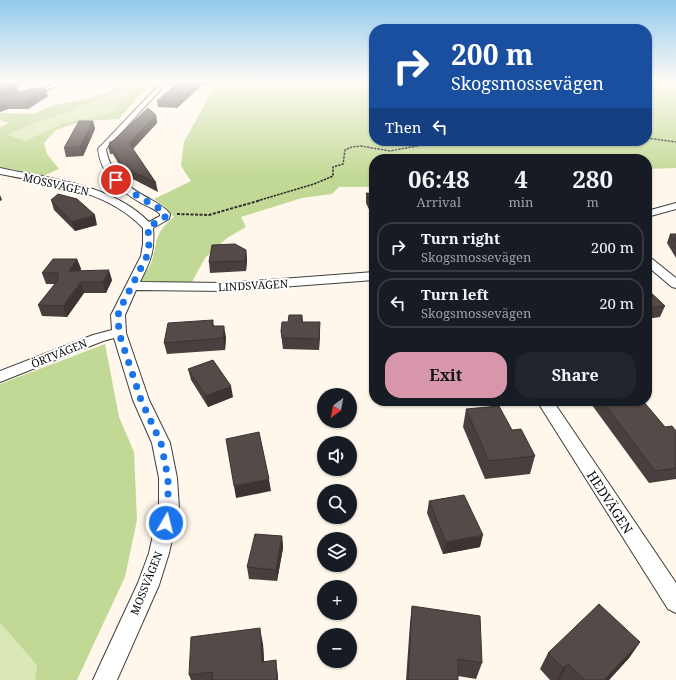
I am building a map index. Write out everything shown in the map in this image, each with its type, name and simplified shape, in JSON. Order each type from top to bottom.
[{"type":"street","points":[[136,114],[102,149],[102,154],[104,162],[116,180],[124,187],[162,210],[165,214],[165,217],[162,220],[148,227]]},
{"type":"street","name":"MOSSVÄGEN","points":[[0,171],[85,190],[102,196],[134,213],[148,227],[149,244],[147,256],[118,315],[119,333],[141,400],[161,443],[168,478],[168,508],[160,553],[148,585],[105,680]]},
{"type":"street","points":[[652,213],[676,206]]},
{"type":"street","points":[[652,264],[676,284]]},
{"type":"street","name":"LINDSVÄGEN","points":[[132,286],[227,287],[369,276]]},
{"type":"street","name":"ÖRTVÄGEN","points":[[0,377],[98,338],[119,333]]},
{"type":"street","name":"HEDVÄGEN","points":[[548,406],[676,602]]},
{"type":"path","points":[[652,139],[676,142]]},
{"type":"path","points":[[165,214],[209,215],[314,184],[334,176],[333,167],[342,164],[345,150],[352,147],[361,146],[390,151],[417,146]]},
{"type":"green space","points":[[0,114],[64,114],[29,125],[8,135],[25,141],[64,123],[107,114],[124,114],[119,119],[83,121],[56,130],[44,143],[47,154],[59,169],[43,176],[0,167],[0,127],[9,123],[0,120]]},
{"type":"green space","points":[[64,114],[107,114],[64,123],[25,141],[8,135],[29,125]]},
{"type":"green space","points":[[199,114],[369,114],[369,146],[652,146],[652,114],[676,114],[676,168],[652,169],[652,154],[369,154],[369,187],[339,187],[332,194],[302,198],[241,217],[246,227],[227,238],[205,258],[192,282],[140,282],[151,263],[160,232],[174,217],[165,207],[154,199],[191,181],[181,166],[184,142]]},
{"type":"green space","points":[[105,344],[119,417],[134,452],[137,520],[125,577],[77,680],[35,680],[37,665],[0,623],[0,384]]},
{"type":"green space","points":[[0,623],[37,665],[35,680],[0,680]]},
{"type":"building","points":[[142,114],[156,115],[129,143],[156,183],[123,167],[111,146],[108,146],[110,144],[109,143]]},
{"type":"building","points":[[79,121],[93,121],[80,147],[64,148]]},
{"type":"building","points":[[58,194],[77,199],[95,215],[72,222],[51,200]]},
{"type":"building","points":[[670,234],[676,234],[676,242]]},
{"type":"building","points":[[235,244],[246,250],[245,261],[209,262],[212,245]]},
{"type":"building","points":[[53,259],[77,259],[69,271],[109,270],[103,282],[81,282],[63,306],[38,305],[58,280],[58,273],[42,273]]},
{"type":"building","points":[[652,294],[665,306],[652,307]]},
{"type":"building","points":[[289,315],[302,315],[302,322],[320,322],[319,339],[282,338],[282,322],[288,322]]},
{"type":"building","points":[[213,320],[212,326],[224,326],[223,338],[164,343],[168,323]]},
{"type":"building","points":[[213,360],[231,386],[206,396],[188,369]]},
{"type":"building","points":[[499,406],[512,430],[521,429],[535,456],[489,461],[466,409]]},
{"type":"building","points":[[606,406],[647,406],[665,427],[672,426],[676,431],[676,468],[655,471]]},
{"type":"building","points":[[259,432],[269,479],[234,486],[226,439]]},
{"type":"building","points":[[464,495],[483,535],[446,542],[429,501]]},
{"type":"building","points":[[255,534],[282,536],[276,570],[247,567]]},
{"type":"building","points":[[599,604],[640,642],[604,680],[585,680],[568,664],[563,668],[548,653]]},
{"type":"building","points":[[412,606],[480,616],[482,663],[458,659],[458,680],[408,680]]},
{"type":"building","points":[[260,628],[262,662],[276,660],[277,680],[212,680],[213,672],[189,675],[191,637]]},
{"type":"route","points":[[116,180],[124,187],[162,210],[165,214],[165,217],[162,220],[148,227],[149,244],[147,256],[118,315],[119,333],[141,400],[161,443],[168,478],[168,508],[166,523]]}]
